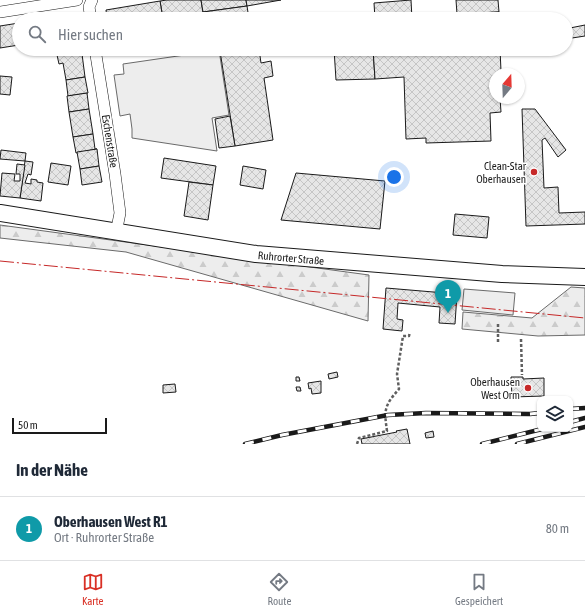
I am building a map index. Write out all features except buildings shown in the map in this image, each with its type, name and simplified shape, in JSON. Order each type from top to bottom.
[{"type":"main road","name":"Ruhrorter Straße","points":[[0,213],[116,233],[256,254],[530,276],[585,277]]},
{"type":"street","points":[[0,12],[77,0]]},
{"type":"street","points":[[90,12],[92,0]]},
{"type":"street","name":"Eschenstraße","points":[[96,56],[120,213],[116,233]]},
{"type":"path","points":[[498,324],[498,342]]},
{"type":"path","points":[[357,444],[359,438],[387,431],[384,412],[389,400],[399,389],[397,374],[403,336],[410,336],[410,332]]},
{"type":"path","points":[[521,339],[522,375]]},
{"type":"green space","points":[[0,225],[369,275],[368,321],[126,252],[0,238]]},
{"type":"green space","points":[[571,287],[585,288],[585,335],[538,336],[462,329],[463,312],[532,318]]},
{"type":"shaded area","points":[[178,56],[220,56],[229,115],[212,118],[217,151],[132,138],[130,114],[120,116],[114,75],[124,74],[123,64]]},
{"type":"shaded area","points":[[464,289],[515,293],[513,315],[462,310]]},
{"type":"railway","points":[[573,409],[585,408]]},
{"type":"railway","points":[[245,444],[282,435],[388,415],[426,413],[537,413]]},
{"type":"railway","points":[[573,421],[585,418]]},
{"type":"railway","points":[[517,444],[585,427]]},
{"type":"railway","points":[[482,444],[537,430]]},
{"type":"power","points":[[0,261],[585,318]]},
{"type":"place","name":"Clean-Star Oberhausen","points":[[534,172]]},
{"type":"place","name":"Oberhausen West R1","points":[[448,313]]},
{"type":"place","name":"Oberhausen West Orm","points":[[528,388]]}]
